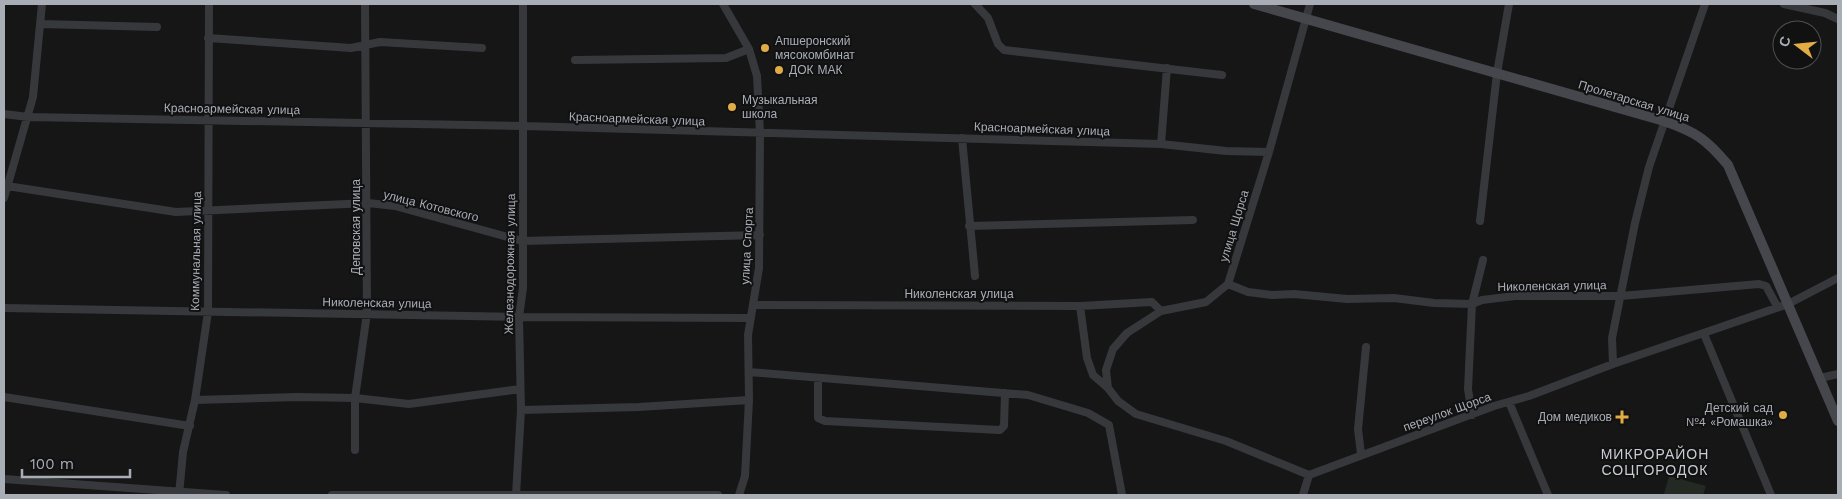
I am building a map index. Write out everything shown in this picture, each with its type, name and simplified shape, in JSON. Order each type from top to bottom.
[{"type":"street","points":[[4,198],[33,97],[42,4]]},
{"type":"street","name":"Коммунальная улица","points":[[179,494],[184,452],[195,400],[208,312],[209,4]]},
{"type":"street","name":"Деповская улица","points":[[355,450],[355,398],[367,314],[368,203],[365,4]]},
{"type":"street","name":"Железнодорожная улица","points":[[516,495],[521,410],[519,317],[523,288],[523,4]]},
{"type":"street","name":"улица Спорта","points":[[723,4],[749,49],[757,76],[760,133],[759,268],[750,318],[749,400],[745,476],[739,495]]},
{"type":"street","points":[[975,4],[988,18],[998,44],[1004,50],[1222,75]]},
{"type":"street","name":"Пролетарская улица","points":[[1254,4],[1664,121],[1696,134],[1710,144],[1728,165],[1838,421]]},
{"type":"street","name":"улица Щорса","points":[[1228,284],[1269,152],[1310,4]]},
{"type":"street","points":[[1480,221],[1498,73],[1509,4]]},
{"type":"street","points":[[1613,364],[1612,338],[1635,223],[1664,121],[1705,4]]},
{"type":"street","points":[[1784,4],[1825,13],[1838,19]]},
{"type":"street","points":[[41,24],[157,27]]},
{"type":"street","points":[[208,38],[351,48],[380,42],[482,48]]},
{"type":"street","points":[[575,60],[726,58],[749,49]]},
{"type":"street","points":[[1161,144],[1167,68]]},
{"type":"street","name":"Красноармейская улица","points":[[4,114],[28,117],[524,126],[962,138],[1161,144],[1226,151],[1269,152]]},
{"type":"street","points":[[962,138],[975,276]]},
{"type":"street","name":"улица Котовского","points":[[7,186],[176,212],[368,203],[394,206],[522,241],[760,234]]},
{"type":"street","points":[[970,226],[1193,220]]},
{"type":"street","points":[[1472,415],[1468,389],[1472,304],[1483,260]]},
{"type":"street","points":[[1788,304],[1838,278]]},
{"type":"street","points":[[1108,388],[1106,370],[1113,349],[1127,333],[1160,310],[1206,302],[1228,284]]},
{"type":"street","name":"Николенская улица","points":[[1228,284],[1248,292],[1272,295],[1294,294],[1347,299],[1394,298],[1434,303],[1472,304],[1482,300],[1515,296],[1621,296],[1759,284],[1766,286],[1777,306]]},
{"type":"street","name":"Николенская улица","points":[[753,305],[1080,306],[1152,302],[1160,310]]},
{"type":"street","name":"переулок Щорса","points":[[1309,475],[1361,454],[1613,364],[1704,334],[1777,306],[1788,304]]},
{"type":"street","points":[[1080,306],[1088,358],[1093,375],[1108,388],[1118,401],[1136,414],[1226,441],[1309,475],[1303,495]]},
{"type":"street","name":"Николенская улица","points":[[4,308],[519,317],[750,318]]},
{"type":"street","points":[[1704,334],[1771,495]]},
{"type":"street","points":[[1361,454],[1358,429],[1366,347]]},
{"type":"street","points":[[749,372],[1028,395],[1088,413],[1109,425],[1122,495]]},
{"type":"street","points":[[1820,378],[1838,374]]},
{"type":"street","points":[[818,379],[818,418],[825,420],[1000,430],[1004,426],[1005,393]]},
{"type":"street","points":[[195,400],[297,397],[355,398],[408,404],[520,389]]},
{"type":"street","points":[[4,397],[190,426]]},
{"type":"street","points":[[521,410],[639,407],[749,400]]},
{"type":"street","points":[[1509,402],[1548,495]]},
{"type":"street","points":[[4,479],[179,494],[226,495]]},
{"type":"street","points":[[332,495],[718,495]]},
{"type":"shaded area","points":[[1669,476],[1706,486],[1703,495],[1664,494]]},
{"type":"place","name":"Апшеронский мясокомбинат","points":[[765,48]]},
{"type":"place","name":"ДОК МАК","points":[[779,70]]},
{"type":"place","name":"Музыкальная школа","points":[[732,107]]},
{"type":"place","name":"Детский сад №4 «Ромашка»","points":[[1783,415]]},
{"type":"place","name":"Дом медиков","points":[[1622,417]]},
{"type":"district","name":"МИКРОРАЙОН СОЦГОРОДОК","points":[[1655,462]]}]
